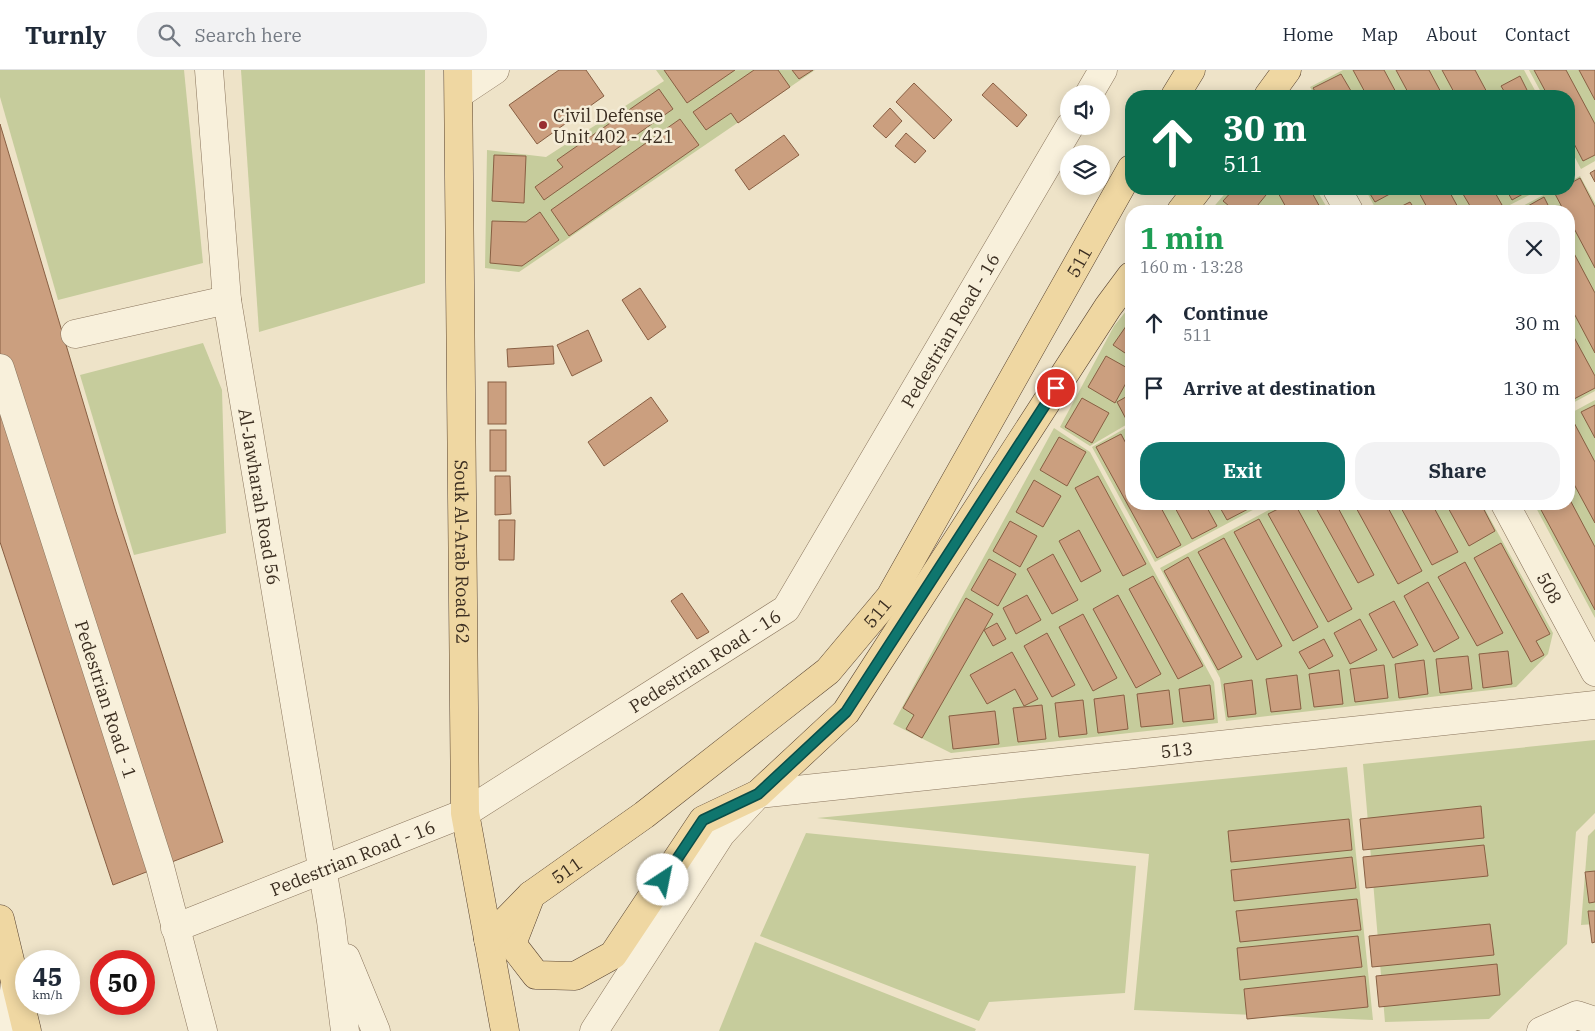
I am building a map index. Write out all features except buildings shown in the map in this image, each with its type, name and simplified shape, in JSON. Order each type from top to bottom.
[{"type":"main road","points":[[1178,90],[1190,70]]},
{"type":"main road","name":"Souk Al-Arab Road 62","points":[[459,82],[465,814],[505,1031]]},
{"type":"main road","name":"511","points":[[488,939],[531,896],[644,815],[828,671],[890,597],[1125,180]]},
{"type":"main road","points":[[1186,205],[1193,195]]},
{"type":"main road","name":"511","points":[[758,794],[846,712],[1108,307],[1125,284]]},
{"type":"main road","points":[[531,896],[512,944],[536,976],[575,976],[613,955],[703,820],[758,794]]},
{"type":"main road","points":[[0,919],[15,981]]},
{"type":"main road","points":[[23,1015],[27,1031]]},
{"type":"street","name":"Al-Jawharah Road 56","points":[[209,70],[227,300],[331,922]]},
{"type":"street","points":[[459,82],[495,70]]},
{"type":"street","points":[[1094,85],[1103,70]]},
{"type":"street","name":"Pedestrian Road - 16","points":[[175,928],[465,814],[786,609],[1065,135]]},
{"type":"street","points":[[75,334],[227,300]]},
{"type":"street","name":"Pedestrian Road - 1","points":[[0,368],[160,867],[202,1029]]},
{"type":"street","name":"508","points":[[1508,510],[1595,672]]},
{"type":"street","name":"513","points":[[758,794],[1595,705]]},
{"type":"street","name":"511","points":[[594,1031],[721,834],[758,794]]},
{"type":"street","points":[[331,922],[345,1031]]},
{"type":"street","points":[[331,922],[376,1031]]},
{"type":"street","points":[[9,1031],[15,981]]},
{"type":"street","points":[[1541,1031],[1576,1015],[1595,1021]]},
{"type":"green space","points":[[0,70],[184,70],[203,263],[58,300],[0,97]]},
{"type":"green space","points":[[241,70],[425,70],[425,283],[259,332]]},
{"type":"green space","points":[[656,70],[815,70],[519,272],[485,268],[487,150],[546,157],[664,81]]},
{"type":"green space","points":[[1343,70],[1524,70],[1535,90],[1312,90],[1310,87]]},
{"type":"green space","points":[[1529,70],[1595,70],[1595,161],[1581,169],[1575,158],[1575,90],[1540,90]]},
{"type":"green space","points":[[1580,176],[1595,203],[1595,391],[1575,402],[1575,205],[1524,205],[1544,195],[1575,195],[1575,179]]},
{"type":"green space","points":[[1224,195],[1320,195],[1325,205],[1215,205]]},
{"type":"green space","points":[[1368,195],[1529,195],[1510,205],[1374,205]]},
{"type":"green space","points":[[1125,312],[1125,426],[1090,446],[1060,427],[1114,326]]},
{"type":"green space","points":[[203,343],[222,390],[226,533],[134,555],[80,375]]},
{"type":"green space","points":[[1595,400],[1595,618],[1537,510],[1575,510],[1575,411]]},
{"type":"green space","points":[[1054,428],[1090,452],[1214,682],[1218,723],[951,753],[893,724]]},
{"type":"green space","points":[[1125,428],[1125,507],[1092,447]]},
{"type":"green space","points":[[1127,510],[1253,510],[1155,562]]},
{"type":"green space","points":[[1269,510],[1485,510],[1553,633],[1548,654],[1516,687],[1226,721],[1220,678],[1160,568]]},
{"type":"green space","points":[[1595,740],[1595,813],[1576,832],[1567,944],[1489,1019],[1385,1022],[1363,764]]},
{"type":"green space","points":[[1347,767],[1373,1020],[1134,1010],[1149,854],[817,818]]},
{"type":"green space","points":[[1595,829],[1595,924],[1581,925],[1588,836]]},
{"type":"green space","points":[[806,833],[1136,866],[1125,993],[989,1002],[979,1021],[760,936]]},
{"type":"green space","points":[[755,942],[976,1029],[975,1031],[719,1031]]},
{"type":"place","name":"Civil Defense Unit 402 - 421","points":[[543,125]]},
{"type":"route","points":[[663,880],[703,820],[758,794],[846,712],[1056,388]]}]
